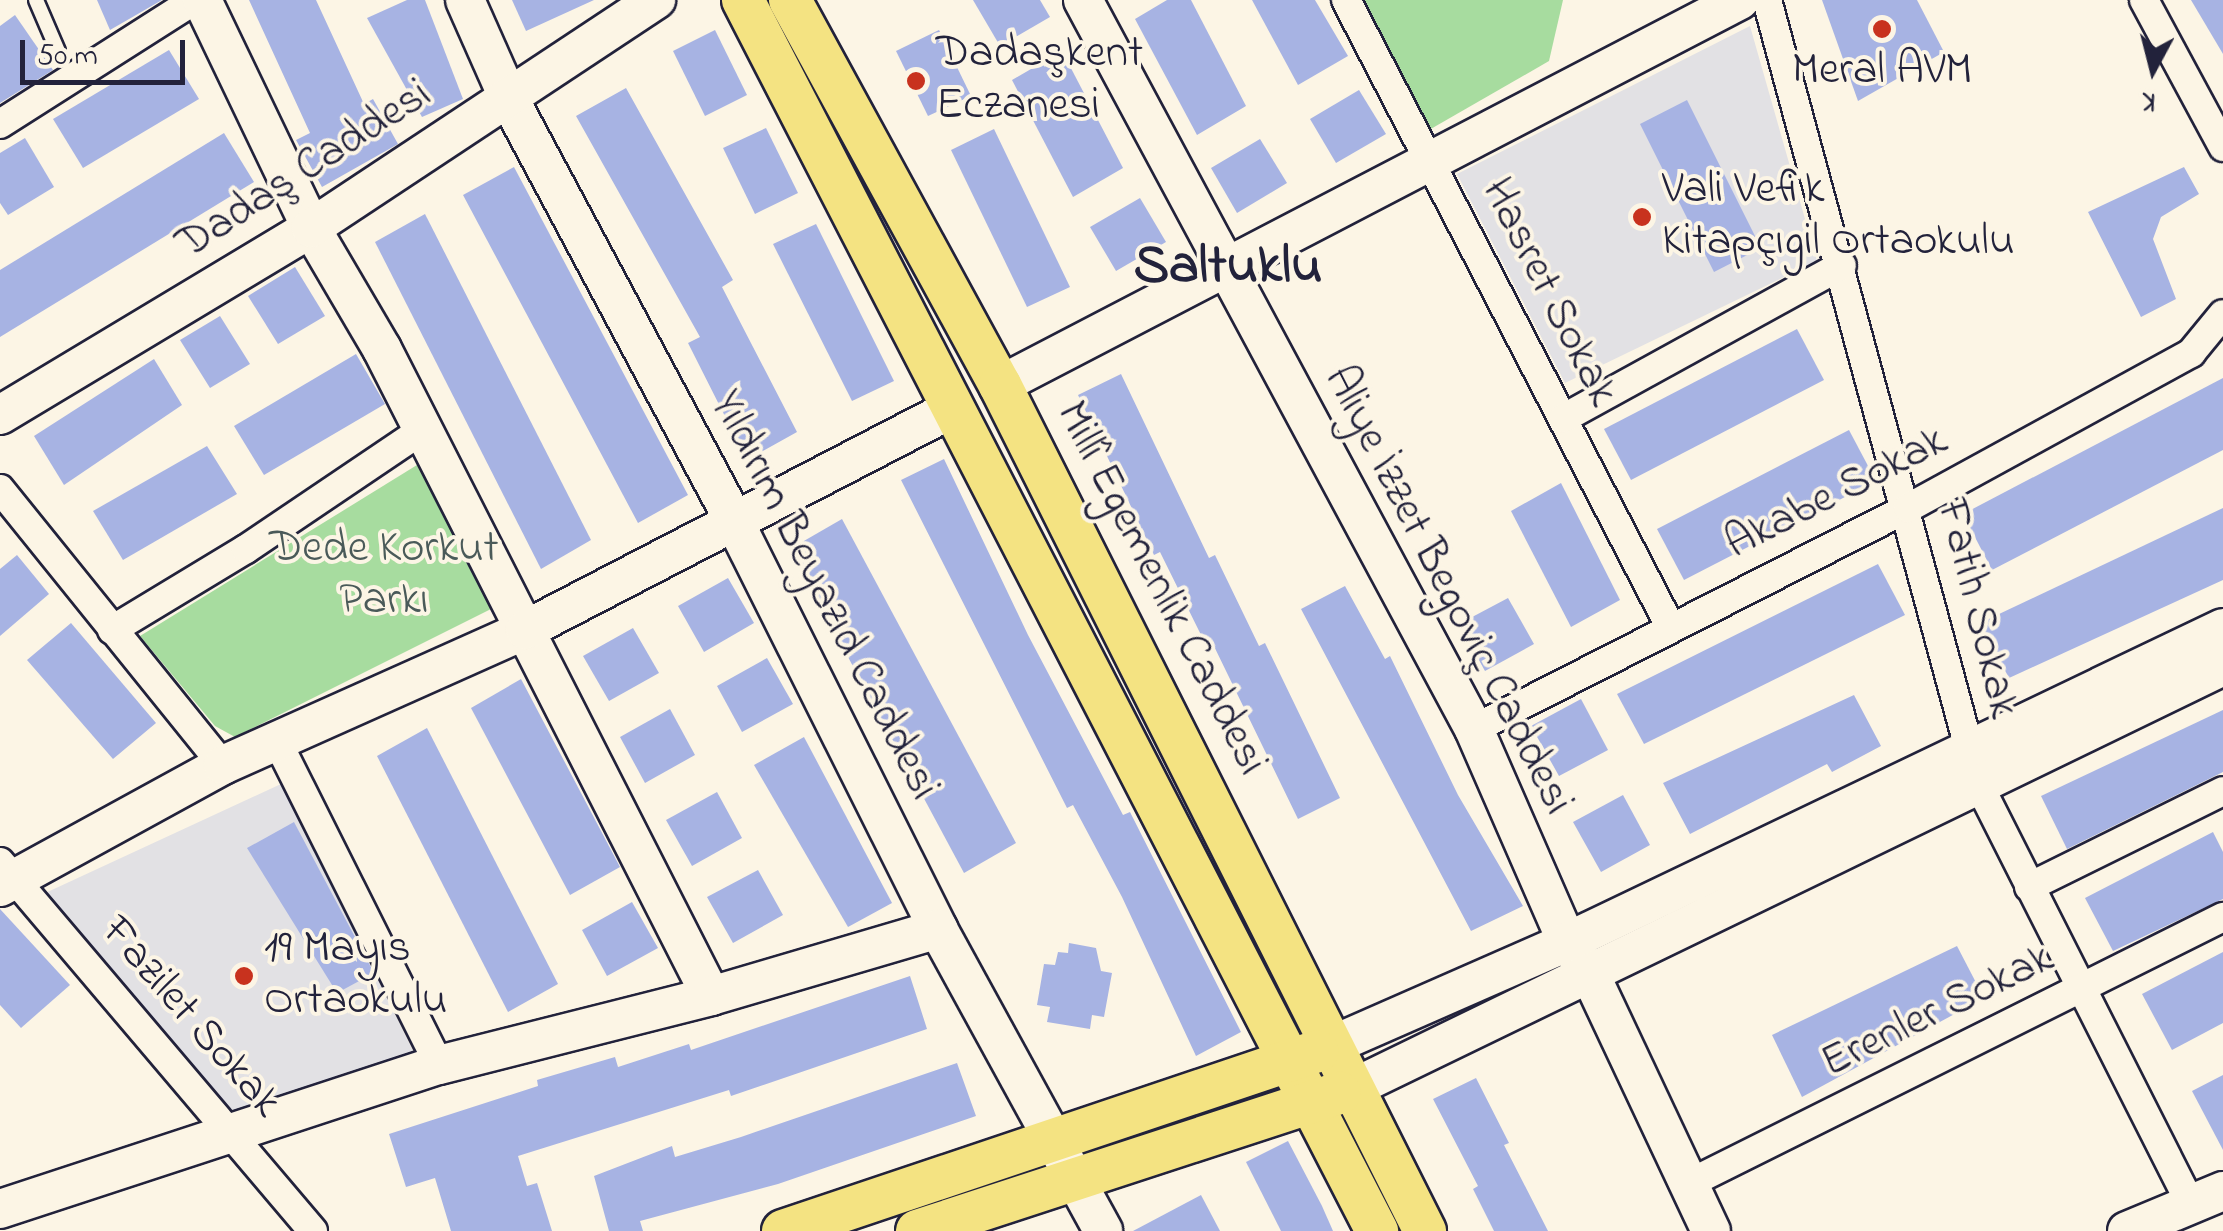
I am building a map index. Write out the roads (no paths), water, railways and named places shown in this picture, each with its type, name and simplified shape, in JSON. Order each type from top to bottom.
[{"type":"main road","points":[[743,0],[1314,1102],[1377,1231]]},
{"type":"main road","name":"Millî Egemenlik Caddesi","points":[[790,0],[1000,385],[1335,1044],[1425,1231]]},
{"type":"main road","points":[[784,1231],[1335,1044]]},
{"type":"main road","points":[[918,1231],[1355,1087]]},
{"type":"street","points":[[0,124],[198,0],[311,228],[424,429],[711,996]]},
{"type":"street","name":"Yıldırım Beyazıd Caddesi","points":[[465,0],[508,97],[736,524],[938,929],[1080,1179],[1104,1231]]},
{"type":"street","name":"Dadaş Caddesi","points":[[0,415],[311,228],[656,0]]},
{"type":"street","name":"Aliye İzzet Begoviç Caddesi","points":[[1083,0],[1474,729],[1566,942],[1590,974],[1711,1231]]},
{"type":"street","name":"Hasret Sokak","points":[[1346,0],[1435,164],[1670,626]]},
{"type":"street","points":[[1000,385],[1224,267],[1435,164],[1740,0]]},
{"type":"street","name":"Fatih Sokak","points":[[1767,0],[1908,508],[1974,769],[2080,990],[2207,1198]]},
{"type":"street","points":[[2144,0],[2223,147]]},
{"type":"street","points":[[1564,418],[1842,265]]},
{"type":"street","name":"Akabe Sokak","points":[[1474,729],[1908,508],[2191,354],[2223,314]]},
{"type":"street","points":[[5,875],[224,765],[525,630],[736,524],[953,408]]},
{"type":"street","points":[[112,630],[246,550],[424,429]]},
{"type":"street","points":[[0,489],[224,765]]},
{"type":"street","points":[[1355,1087],[1590,974],[1974,769],[2223,628]]},
{"type":"street","points":[[1335,1044],[1566,942],[2223,666]]},
{"type":"street","points":[[278,744],[440,1064]]},
{"type":"street","points":[[2029,887],[2223,790]]},
{"type":"street","name":"Fazilet Sokak","points":[[5,875],[233,1132],[314,1231]]},
{"type":"street","name":"Erenler Sokak","points":[[1690,1183],[2223,917]]},
{"type":"street","points":[[0,1209],[440,1064],[711,996],[938,929]]},
{"type":"street","points":[[2127,1231],[2207,1198]]},
{"type":"lane","points":[[36,0],[58,51]]},
{"type":"place","name":"Meral AVM","points":[[1882,29]]},
{"type":"place","name":"Dadaşkent Eczanesi","points":[[916,81]]},
{"type":"place","name":"Vali Vefik Kitapçıgil Ortaokulu","points":[[1642,217]]},
{"type":"place","name":"19 Mayıs Ortaokulu","points":[[244,976]]},
{"type":"district","name":"Saltuklu","points":[[1228,269]]},
{"type":"park label","name":"Dede Korkut Parkı","points":[[384,576]]}]
